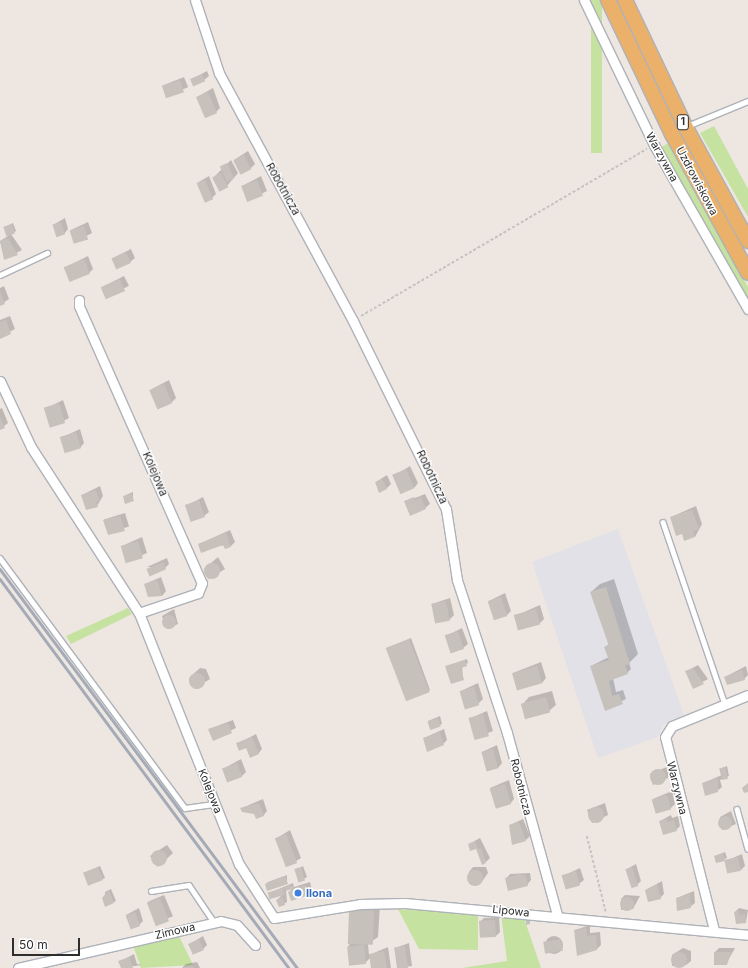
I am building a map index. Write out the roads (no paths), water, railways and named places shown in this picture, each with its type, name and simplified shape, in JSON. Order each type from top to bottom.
[{"type":"main road","name":"Uzdrowiskowa","points":[[608,0],[672,134],[748,273]]},
{"type":"main road","name":"Uzdrowiskowa","points":[[626,0],[685,126],[748,242]]},
{"type":"street","name":"Robotnicza","points":[[195,0],[219,73],[353,321],[446,509],[457,580],[507,733],[557,915]]},
{"type":"street","name":"Warzywna","points":[[584,0],[654,145],[748,309]]},
{"type":"street","name":"Kolejowa","points":[[79,300],[78,306],[202,583],[198,593],[139,613]]},
{"type":"street","name":"Kolejowa","points":[[0,381],[31,447],[139,613],[239,864],[274,918]]},
{"type":"street","name":"Warzywna","points":[[714,930],[665,737],[672,726],[748,695]]},
{"type":"street","name":"Lipowa","points":[[274,918],[360,904],[405,903],[557,915],[714,930],[748,935]]},
{"type":"street","name":"Zimowa","points":[[23,967],[214,922],[237,925],[255,945]]},
{"type":"lane","points":[[685,126],[748,101]]},
{"type":"lane","points":[[0,275],[47,253]]},
{"type":"lane","points":[[663,522],[725,704]]},
{"type":"lane","points":[[0,558],[185,808],[216,804]]},
{"type":"lane","points":[[737,809],[748,849]]},
{"type":"lane","points":[[151,891],[189,885],[214,922]]},
{"type":"railway","points":[[0,569],[297,968]]},
{"type":"railway","points":[[0,579],[289,968]]},
{"type":"place","name":"Ilona","points":[[298,893]]}]
